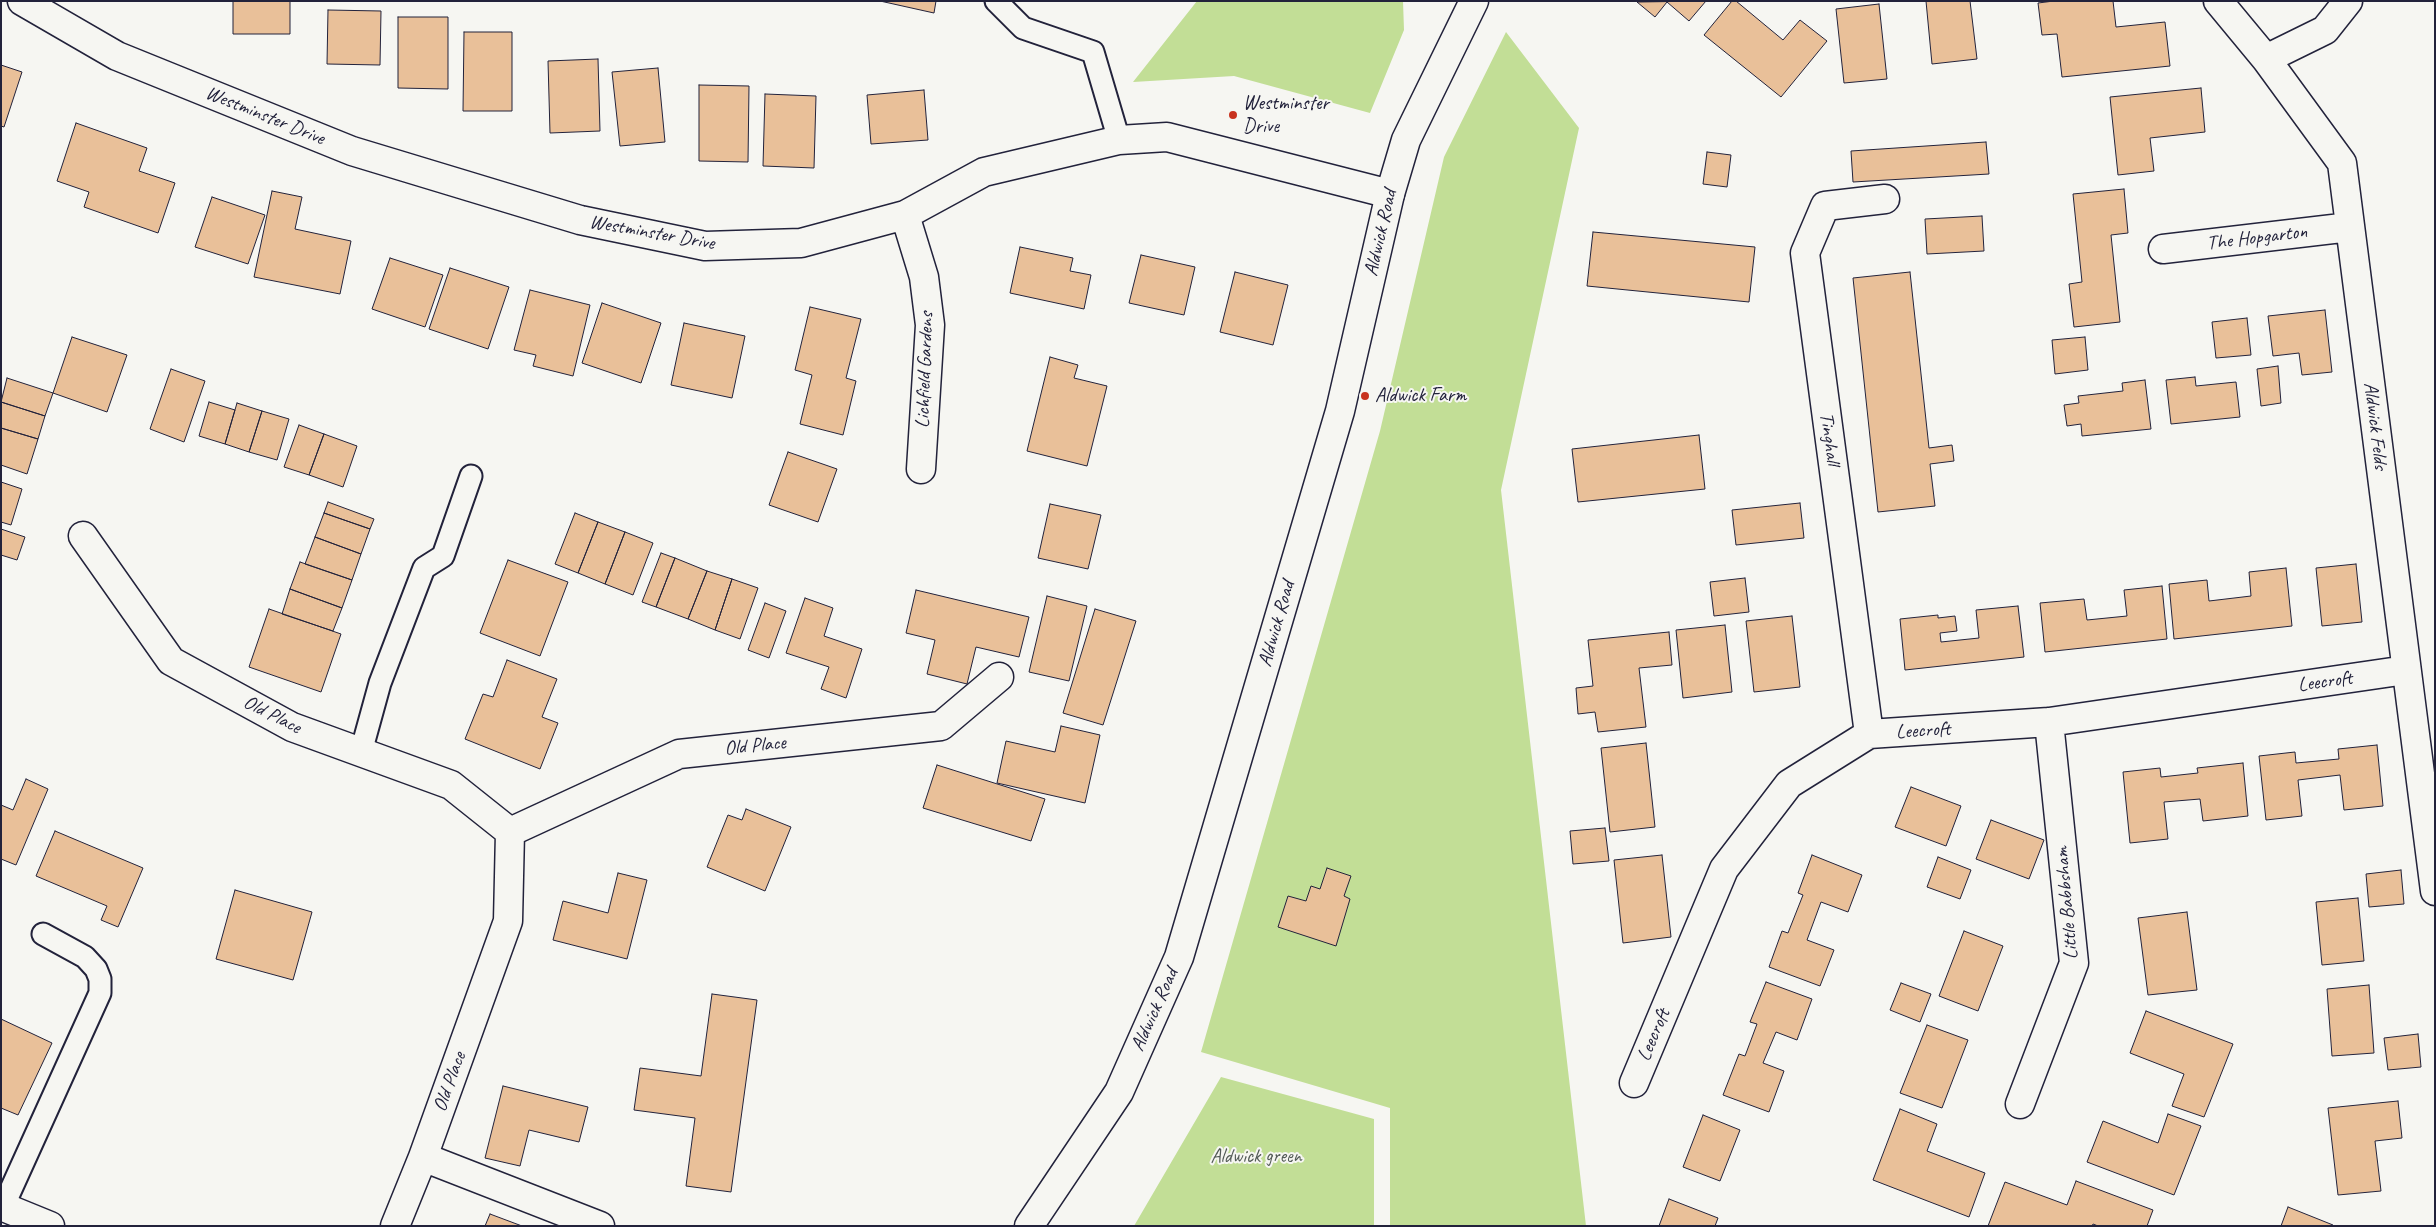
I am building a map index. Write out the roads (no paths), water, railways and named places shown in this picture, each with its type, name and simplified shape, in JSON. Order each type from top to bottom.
[{"type":"street","name":"Westminster Drive","points":[[22,1],[117,56],[352,152],[580,220],[705,246],[801,243],[905,215],[984,172],[1119,140],[1167,137],[1390,194]]},
{"type":"street","name":"Aldwick Road","points":[[1028,1226],[1119,1092],[1179,957],[1340,411],[1390,194],[1406,140],[1474,1]]},
{"type":"street","name":"Aldwick Felds","points":[[2218,1],[2266,59],[2342,163],[2435,891]]},
{"type":"street","points":[[2266,59],[2324,30],[2348,1]]},
{"type":"street","name":"Tinghall","points":[[1869,734],[1805,254],[1825,206],[1885,199]]},
{"type":"street","name":"Lichfield Gardens","points":[[905,215],[924,277],[930,325],[921,469]]},
{"type":"street","name":"The Hopgarton","points":[[2163,249],[2350,227]]},
{"type":"street","name":"Old Place","points":[[83,536],[171,661],[292,727],[451,785],[510,832]]},
{"type":"street","name":"Leecroft","points":[[1634,1083],[1724,869],[1789,784],[1869,734],[2049,722],[2406,670]]},
{"type":"street","name":"Old Place","points":[[510,832],[679,754],[941,726],[999,678]]},
{"type":"street","name":"Little Babbsham","points":[[2020,1104],[2074,963],[2049,722]]},
{"type":"street","name":"Old Place","points":[[395,1226],[423,1157],[508,921],[510,832]]},
{"type":"street","points":[[423,1157],[600,1226]]},
{"type":"street","points":[[2,1206],[50,1226]]},
{"type":"lane","points":[[996,1],[1023,28],[1093,52],[1119,140]]},
{"type":"lane","points":[[361,752],[380,682],[424,568],[443,556],[472,476]]},
{"type":"lane","points":[[2,1206],[100,993],[100,979],[96,969],[86,958],[43,934]]},
{"type":"place","name":"Westminster Drive","points":[[1233,115]]},
{"type":"place","name":"Aldwick Farm","points":[[1365,396]]},
{"type":"park label","name":"Aldwick green","points":[[1256,1157]]}]
